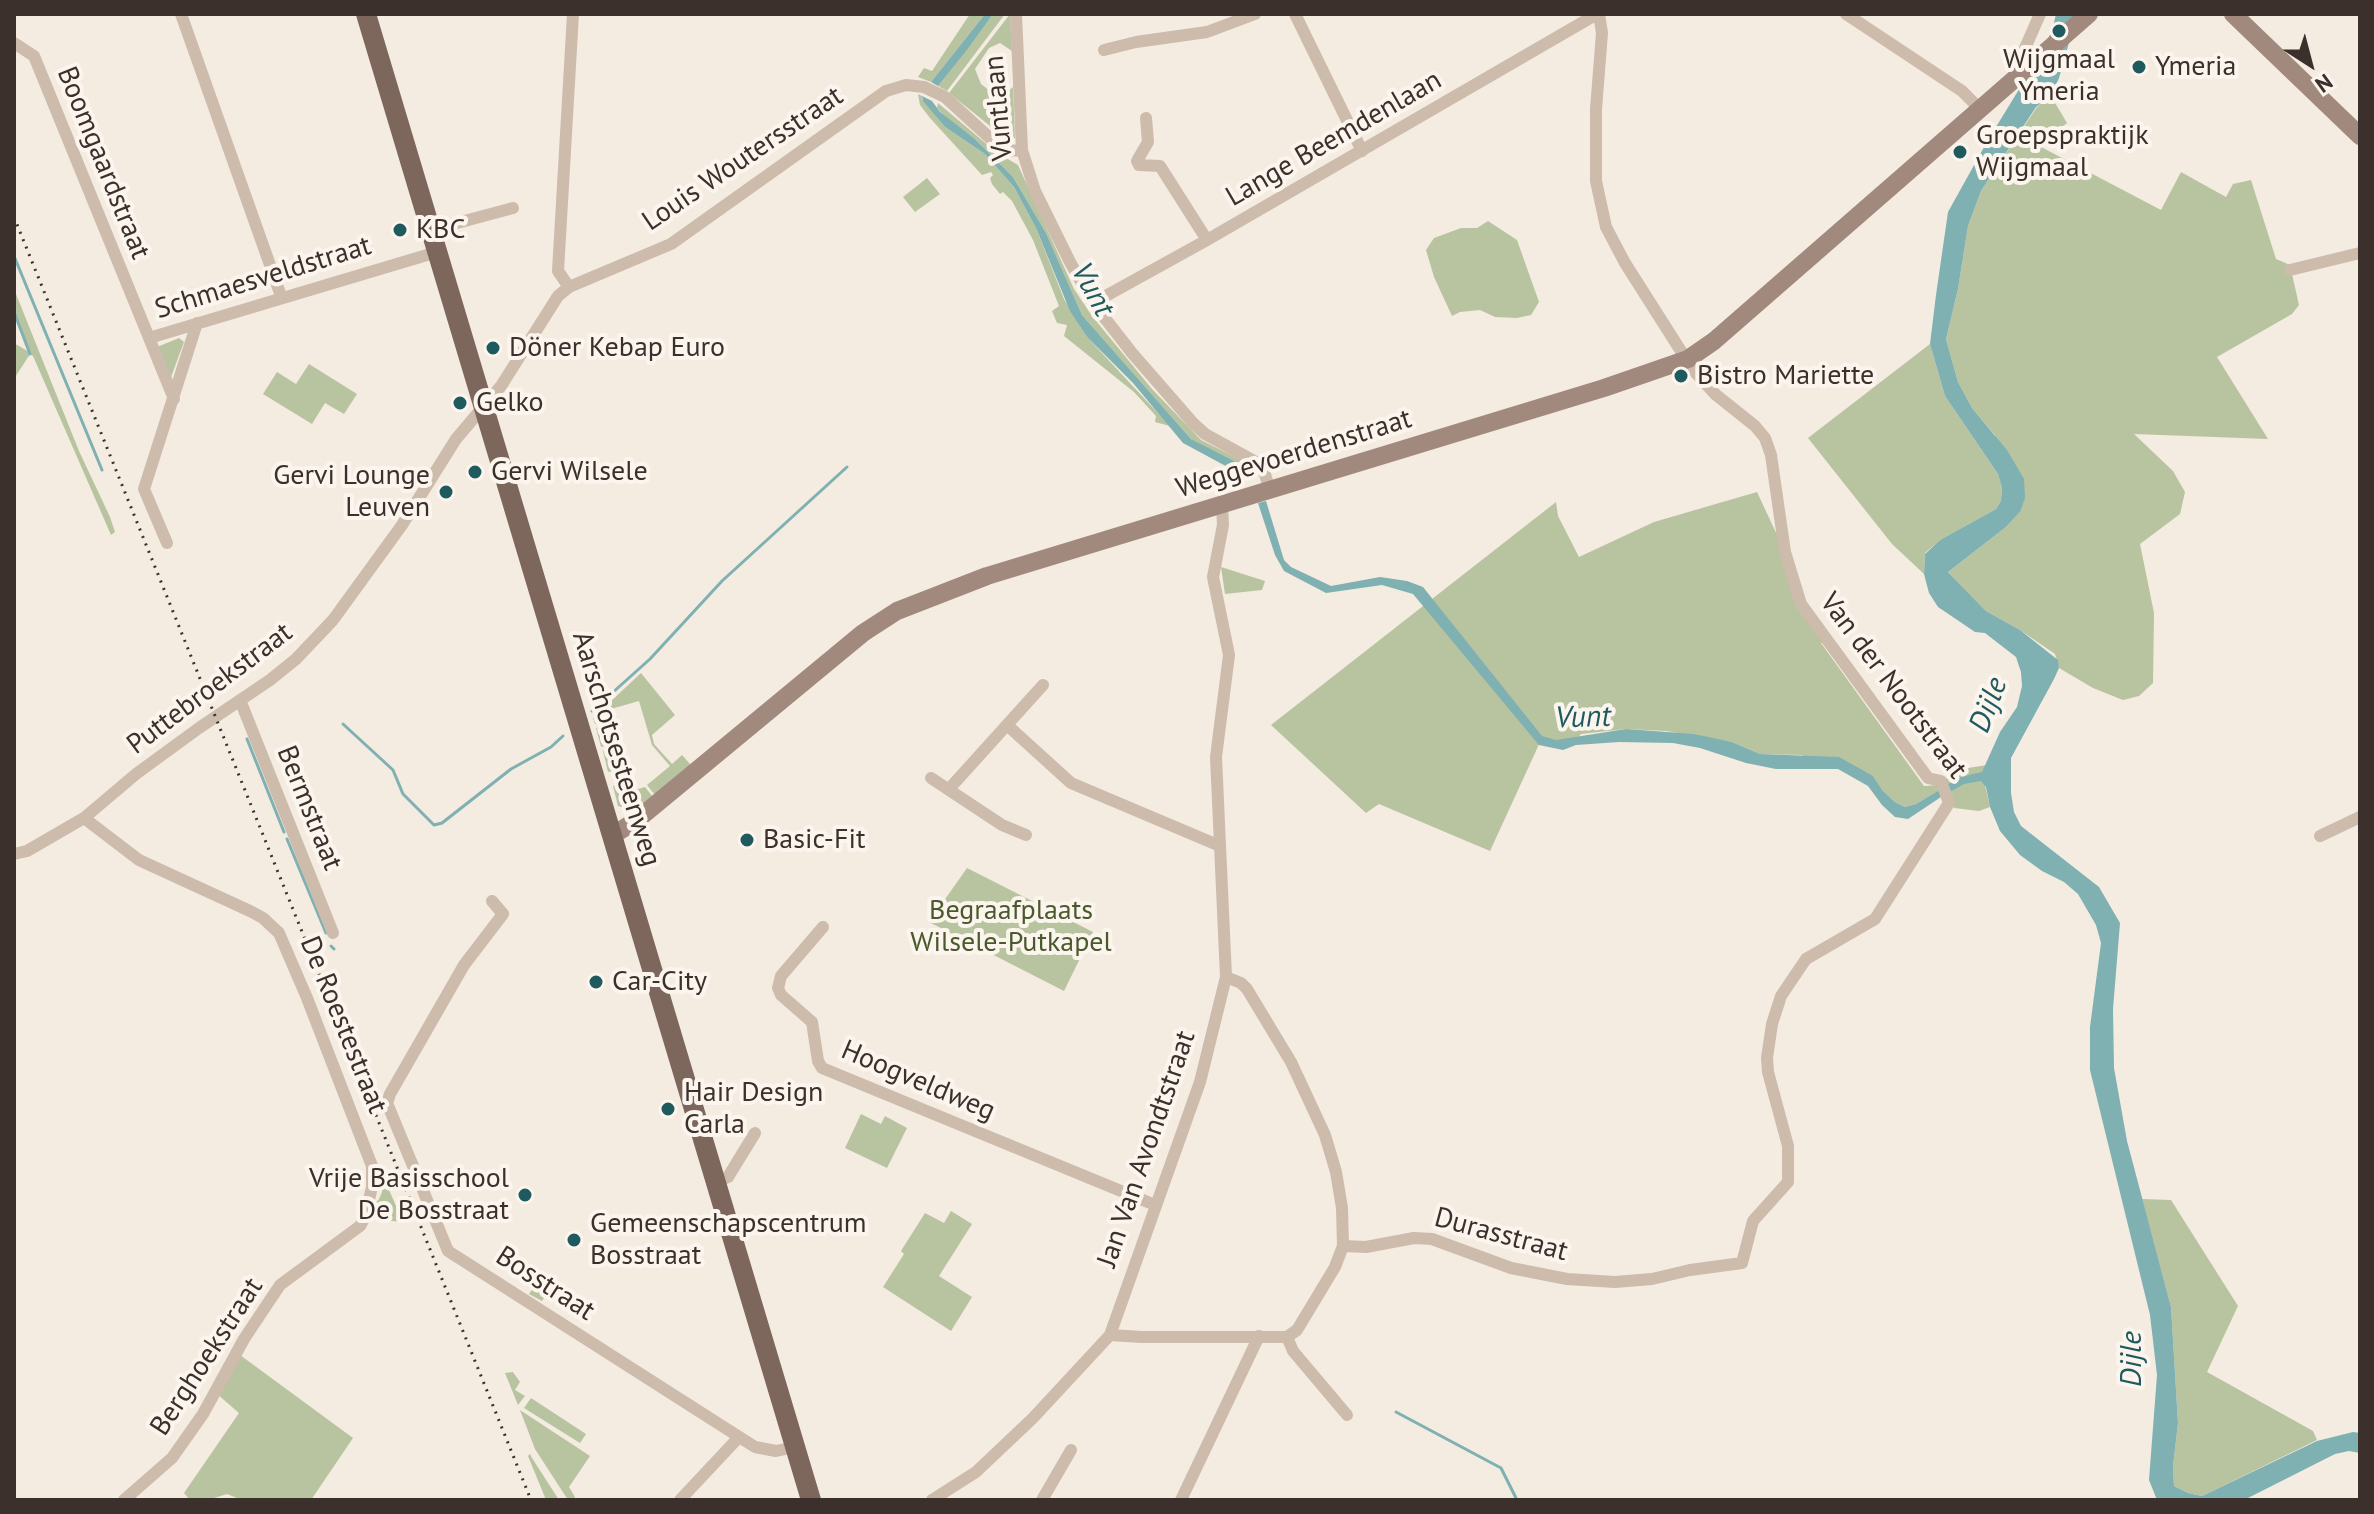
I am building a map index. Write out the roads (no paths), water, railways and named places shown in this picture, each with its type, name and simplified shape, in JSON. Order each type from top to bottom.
[{"type":"main road","name":"Aarschotsesteenweg","points":[[366,14],[811,1500]]},
{"type":"street","points":[[181,14],[281,296]]},
{"type":"street","points":[[569,287],[558,271],[573,14]]},
{"type":"street","name":"Vuntlaan","points":[[1016,14],[1022,150],[1035,191],[1093,303],[1193,423],[1205,434],[1262,467],[1263,493]]},
{"type":"street","points":[[1104,50],[1207,32],[1255,14]]},
{"type":"street","points":[[1295,14],[1362,151]]},
{"type":"street","name":"Lange Beemdenlaan","points":[[1093,303],[1598,14]]},
{"type":"street","name":"Van der Nootstraat","points":[[1598,14],[1602,33],[1595,146],[1596,181],[1606,227],[1625,263],[1707,386],[1765,438],[1771,455],[1785,552],[1801,604],[1928,778],[1941,783],[1948,801],[1875,919],[1806,959],[1781,996],[1772,1024],[1767,1058],[1788,1146],[1788,1182],[1753,1221],[1742,1263]]},
{"type":"street","points":[[1846,14],[1962,91],[1981,110]]},
{"type":"street","points":[[2024,72],[2022,56],[2040,14]]},
{"type":"street","name":"Weggevoerdenstraat","points":[[612,836],[660,802],[854,639],[897,611],[987,576],[1617,384],[1688,359],[1714,341],[2088,15]]},
{"type":"street","points":[[2239,16],[2360,136]]},
{"type":"street","name":"Boomgaardstraat","points":[[14,43],[34,56],[174,399]]},
{"type":"street","name":"Louis Woutersstraat","points":[[484,407],[507,378],[558,296],[569,287],[671,244],[886,91],[906,85],[924,87],[941,95],[1004,151],[1022,150]]},
{"type":"street","points":[[1146,118],[1148,142],[1137,161],[1139,165],[1160,166],[1207,240]]},
{"type":"street","points":[[431,230],[513,208]]},
{"type":"street","name":"Schmaesveldstraat","points":[[149,338],[281,296],[437,252]]},
{"type":"street","points":[[2290,270],[2360,253]]},
{"type":"street","points":[[167,543],[144,489],[197,323]]},
{"type":"street","name":"Puttebroekstraat","points":[[14,854],[27,851],[84,818],[136,774],[296,659],[333,620],[402,525],[456,439],[484,407]]},
{"type":"street","name":"Jan Van Avondtstraat","points":[[1110,1335],[1200,1082],[1226,977],[1216,757],[1229,655],[1213,577],[1223,525],[1222,505]]},
{"type":"street","points":[[949,789],[1043,685]]},
{"type":"street","name":"Bermstraat","points":[[240,700],[333,933]]},
{"type":"street","points":[[1007,725],[1071,783],[1220,846]]},
{"type":"street","points":[[931,778],[1002,825],[1026,835]]},
{"type":"street","points":[[2320,836],[2360,817]]},
{"type":"street","name":"De Roestestraat","points":[[84,818],[139,860],[263,918],[279,933],[372,1166],[372,1187],[365,1217]]},
{"type":"street","name":"Bosstraat","points":[[492,901],[503,914],[464,965],[387,1103],[448,1251],[739,1437],[765,1450],[795,1447]]},
{"type":"street","name":"Hoogveldweg","points":[[823,927],[781,976],[778,988],[781,995],[812,1022],[818,1061],[822,1068],[1155,1205]]},
{"type":"street","points":[[932,1500],[976,1472],[1033,1418],[1110,1335],[1287,1337],[1297,1330],[1325,1285],[1343,1246],[1342,1208],[1325,1135],[1291,1062],[1247,989],[1226,977]]},
{"type":"street","points":[[716,1182],[728,1177],[755,1133]]},
{"type":"street","name":"Berghoekstraat","points":[[130,1499],[172,1458],[203,1414],[255,1319],[280,1285],[360,1226],[365,1217]]},
{"type":"street","name":"Durasstraat","points":[[1343,1246],[1366,1247],[1414,1238],[1432,1239],[1511,1268],[1567,1279],[1615,1282],[1742,1263]]},
{"type":"street","points":[[1181,1500],[1259,1336]]},
{"type":"street","points":[[1287,1337],[1293,1351],[1347,1415]]},
{"type":"street","points":[[680,1500],[739,1437]]},
{"type":"street","points":[[1042,1500],[1071,1450]]},
{"type":"water","points":[[985,14],[993,14],[966,51],[938,86],[931,82]]},
{"type":"water","points":[[2056,14],[2077,14],[2059,78],[2051,96],[2036,107],[1981,191],[1968,226],[1946,339],[1958,382],[1972,408],[2007,450],[2024,479],[2025,498],[2020,512],[2006,527],[1948,572],[1986,611],[2020,630],[2058,660],[2059,668],[2054,679],[2011,758],[2011,793],[2014,812],[2021,826],[2099,887],[2120,923],[2113,1009],[2114,1068],[2127,1141],[2171,1307],[2178,1423],[2174,1486],[2202,1496],[2317,1441],[2360,1433],[2360,1453],[2349,1451],[2335,1454],[2244,1500],[2157,1500],[2149,1480],[2157,1375],[2150,1315],[2090,1070],[2090,1027],[2101,943],[2096,925],[2078,894],[2020,855],[2000,831],[1986,787],[1981,781],[1964,784],[1948,793],[1945,786],[1961,777],[1982,772],[2000,732],[2017,707],[2022,686],[2016,657],[1985,633],[1975,632],[1938,607],[1929,593],[1924,574],[1925,554],[1940,540],[1996,509],[2001,501],[2002,487],[1998,474],[1945,396],[1930,344],[1936,295],[1948,212],[2034,65],[2052,31]]},
{"type":"water","points":[[922,96],[932,101],[940,112],[975,139],[1013,177],[1046,233],[1082,315],[1191,439],[1249,469],[1252,473],[1248,478],[1183,443],[1133,383],[1088,338],[1070,311],[1036,228],[1014,187],[985,154],[945,127]]},
{"type":"water","points":[[1266,501],[1284,560],[1291,567],[1331,586],[1380,577],[1423,587],[1542,736],[1556,740],[1626,729],[1694,734],[1732,742],[1760,754],[1839,757],[1873,776],[1883,791],[1905,807],[1941,789],[1944,795],[1908,819],[1895,817],[1868,786],[1838,769],[1776,769],[1673,743],[1619,742],[1576,745],[1563,750],[1539,745],[1413,594],[1382,585],[1326,593],[1284,571],[1275,555],[1258,503]]},
{"type":"waterway","points":[[14,256],[102,470]]},
{"type":"waterway","points":[[14,312],[30,354]]},
{"type":"waterway","points":[[592,711],[650,659],[722,581],[847,467]]},
{"type":"waterway","points":[[343,724],[393,770],[403,794],[434,825],[442,823],[511,769],[551,747],[563,736]]},
{"type":"waterway","points":[[247,739],[284,832]]},
{"type":"waterway","points":[[287,839],[326,933]]},
{"type":"waterway","points":[[331,946],[334,949]]},
{"type":"waterway","points":[[1396,1412],[1501,1468],[1517,1500]]},
{"type":"railway","points":[[14,217],[531,1500]]},
{"type":"place","name":"Wijgmaal Ymeria","points":[[2059,31]]},
{"type":"place","name":"Ymeria","points":[[2139,67]]},
{"type":"place","name":"Groepspraktijk Wijgmaal","points":[[1960,152]]},
{"type":"place","name":"KBC","points":[[400,230]]},
{"type":"place","name":"Döner Kebap Euro","points":[[493,348]]},
{"type":"place","name":"Bistro Mariette","points":[[1681,376]]},
{"type":"place","name":"Gelko","points":[[460,403]]},
{"type":"place","name":"Gervi Wilsele","points":[[475,472]]},
{"type":"place","name":"Gervi Lounge Leuven","points":[[446,492]]},
{"type":"place","name":"Basic-Fit","points":[[747,840]]},
{"type":"place","name":"Car-City","points":[[596,982]]},
{"type":"place","name":"Hair Design Carla","points":[[668,1109]]},
{"type":"place","name":"Vrije Basisschool De Bosstraat","points":[[525,1195]]},
{"type":"place","name":"Gemeenschapscentrum Bosstraat","points":[[574,1240]]},
{"type":"water label","name":"Vunt","points":[[1092,290]]},
{"type":"water label","name":"Dijle","points":[[1989,705]]},
{"type":"water label","name":"Vunt","points":[[1583,718]]},
{"type":"water label","name":"Dijle","points":[[2132,1359]]},
{"type":"park label","name":"Begraafplaats Wilsele-Putkapel","points":[[1011,927]]}]
